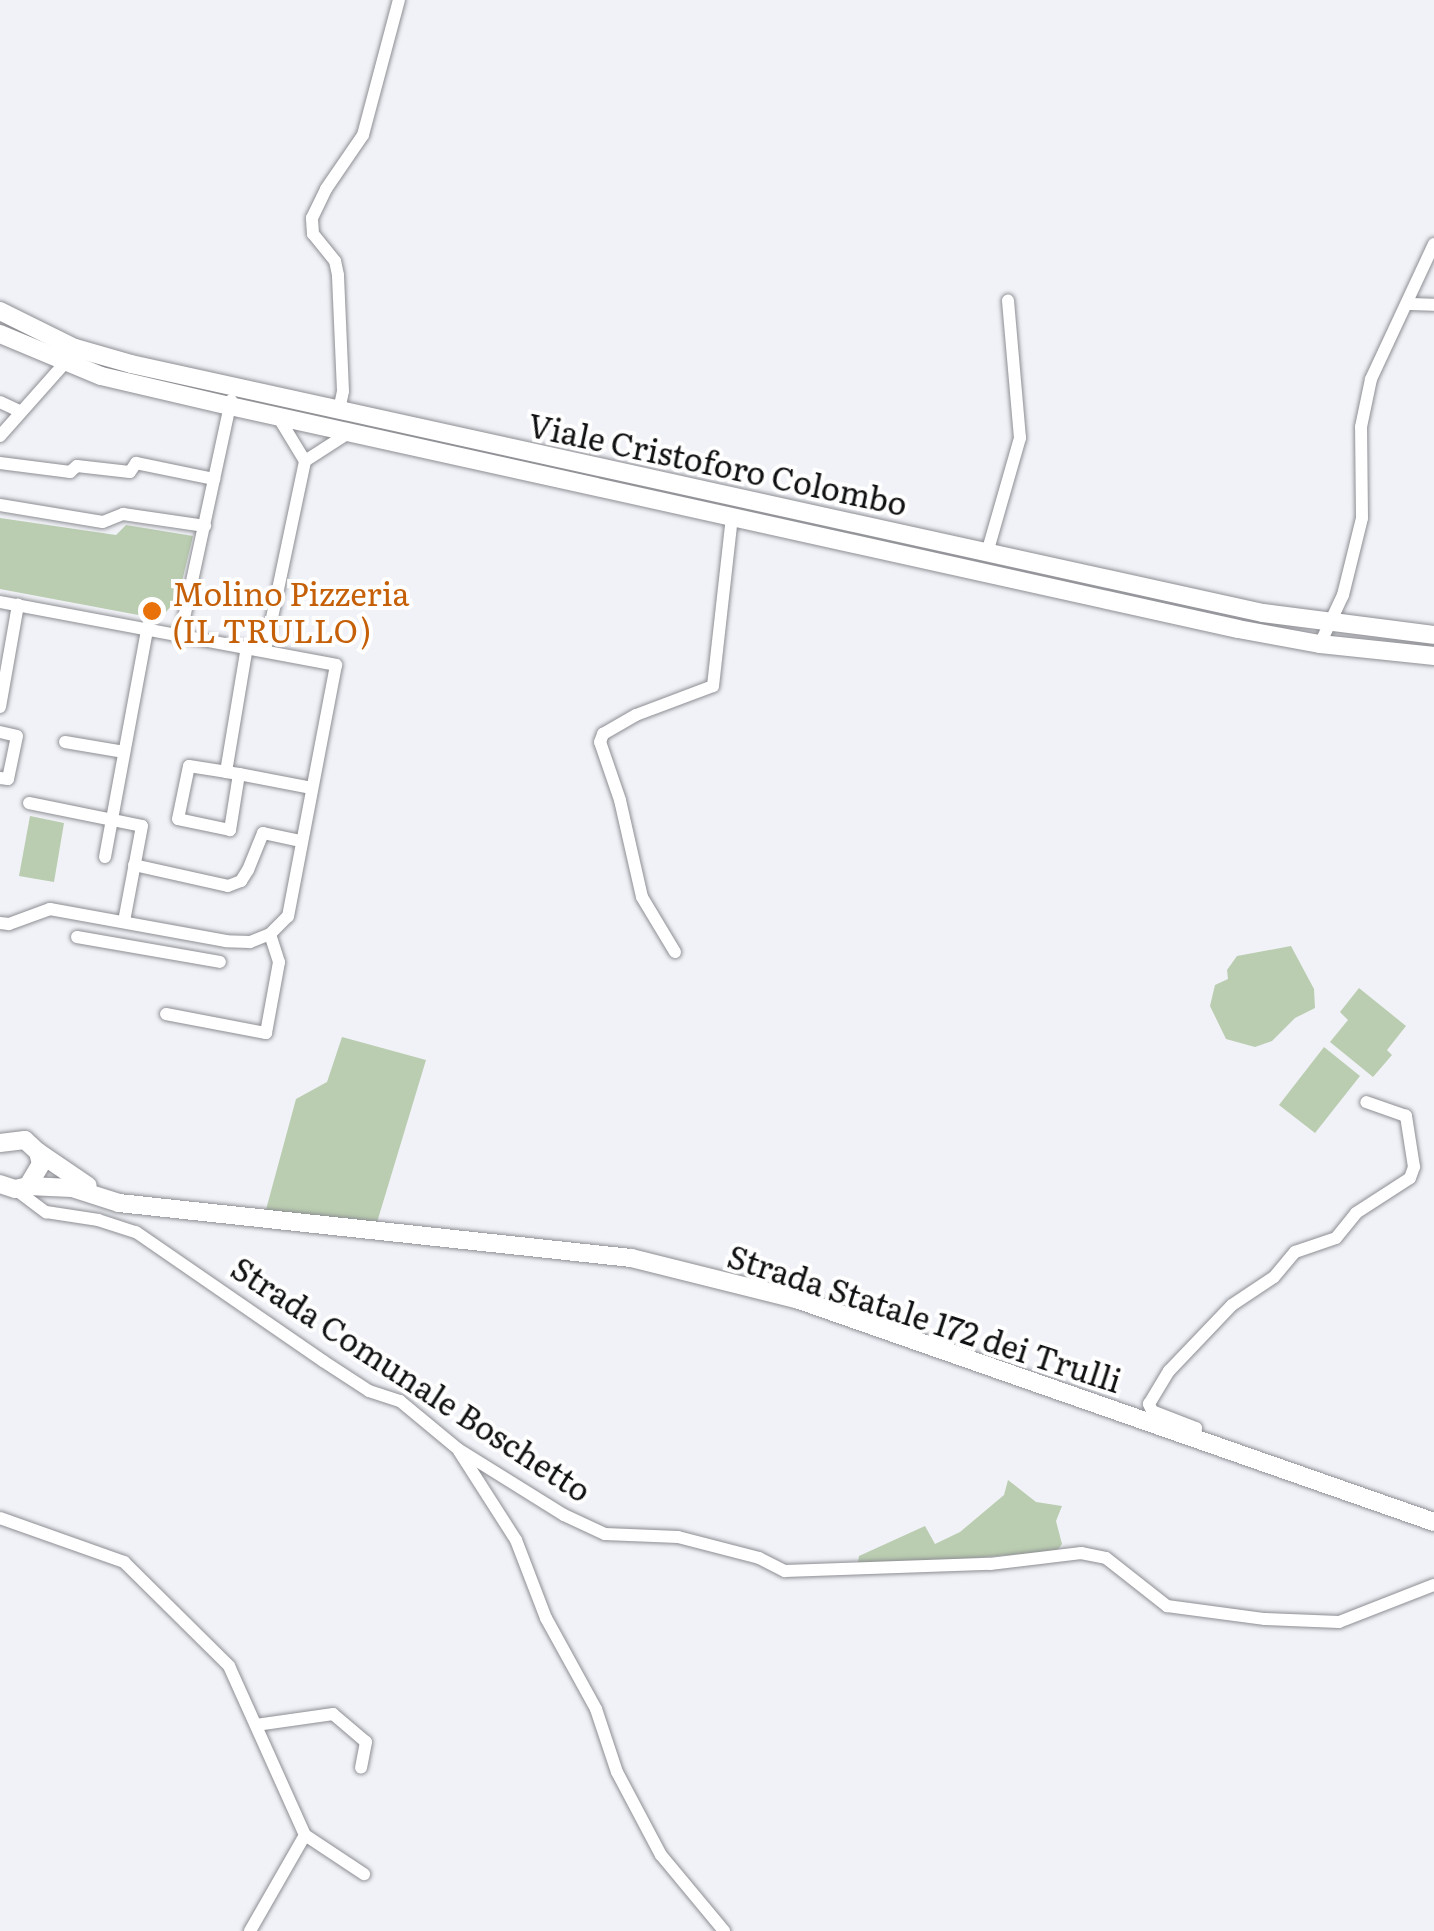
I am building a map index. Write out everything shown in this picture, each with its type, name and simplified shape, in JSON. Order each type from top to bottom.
[{"type":"main road","name":"Viale Cristoforo Colombo","points":[[0,311],[69,356],[339,410],[651,489],[732,516],[1320,644],[1434,656]]},
{"type":"main road","name":"Viale Cristoforo Colombo","points":[[0,334],[230,406],[350,432],[988,553],[1327,624],[1434,635]]},
{"type":"main road","points":[[2,1141],[25,1140],[22,1181],[119,1204]]},
{"type":"main road","name":"Strada Statale 172 dei Trulli","points":[[22,1181],[72,1188],[119,1204],[631,1258],[799,1300],[1434,1522]]},
{"type":"street","points":[[339,410],[343,390],[338,275],[335,261],[313,234],[312,218],[326,189],[363,136],[400,0]]},
{"type":"street","points":[[1320,644],[1343,595],[1362,518],[1361,427],[1371,379],[1410,304],[1434,244]]},
{"type":"street","points":[[988,553],[990,531],[1020,438],[1008,301]]},
{"type":"street","points":[[1410,304],[1434,305]]},
{"type":"street","points":[[0,436],[69,356]]},
{"type":"street","points":[[181,632],[234,386]]},
{"type":"street","points":[[0,402],[22,412]]},
{"type":"street","points":[[266,651],[305,460],[277,415]]},
{"type":"street","points":[[305,460],[350,432]]},
{"type":"street","points":[[0,463],[70,472],[78,466],[130,472],[136,463],[214,479]]},
{"type":"street","points":[[0,505],[103,522],[123,514],[205,526]]},
{"type":"street","points":[[676,952],[642,897],[620,800],[600,742],[603,734],[636,715],[712,686],[732,516]]},
{"type":"street","points":[[0,602],[181,632],[336,664],[288,916],[270,934],[250,942],[50,910],[9,924],[0,923]]},
{"type":"street","points":[[0,707],[18,605]]},
{"type":"street","points":[[106,857],[148,626]]},
{"type":"street","points":[[248,647],[232,773],[230,830],[178,820],[189,766],[232,773],[312,788]]},
{"type":"street","points":[[0,732],[17,736],[8,779],[0,778]]},
{"type":"street","points":[[65,742],[124,752]]},
{"type":"street","points":[[29,803],[142,826],[124,921]]},
{"type":"street","points":[[134,865],[228,886],[241,882],[263,833],[302,841]]},
{"type":"street","points":[[182,956],[186,933]]},
{"type":"street","points":[[166,1014],[266,1033],[279,962],[270,934]]},
{"type":"street","points":[[77,937],[220,962]]},
{"type":"street","points":[[1194,1438],[1196,1428],[1152,1411],[1148,1404],[1168,1371],[1232,1305],[1274,1277],[1295,1252],[1336,1238],[1356,1213],[1410,1178],[1414,1166],[1406,1116],[1366,1102]]},
{"type":"street","points":[[22,1181],[61,1212]]},
{"type":"street","name":"Strada Comunale Boschetto","points":[[22,1181],[32,1206],[136,1232],[338,1371],[370,1390],[400,1401],[458,1450],[510,1478],[564,1515],[606,1534],[678,1537],[759,1558],[785,1571],[972,1565],[1081,1553],[1106,1558],[1168,1606],[1265,1619],[1339,1622],[1434,1585]]},
{"type":"street","points":[[458,1450],[516,1540],[546,1618],[596,1709],[617,1772],[661,1855],[724,1931]]},
{"type":"street","points":[[0,1518],[124,1562],[229,1666],[305,1835],[364,1874]]},
{"type":"street","points":[[256,1725],[332,1714],[366,1742],[361,1768]]},
{"type":"street","points":[[250,1931],[305,1835]]},
{"type":"green space","points":[[0,518],[116,535],[126,525],[193,536],[178,598],[166,612],[149,617],[0,589]]},
{"type":"green space","points":[[30,816],[64,823],[54,882],[19,876]]},
{"type":"green space","points":[[1291,946],[1314,989],[1315,1008],[1295,1018],[1272,1041],[1255,1047],[1226,1039],[1210,1006],[1215,985],[1228,979],[1227,970],[1237,956]]},
{"type":"green space","points":[[1359,988],[1406,1026],[1387,1050],[1392,1055],[1373,1077],[1330,1042],[1348,1020],[1340,1012]]},
{"type":"green space","points":[[342,1037],[426,1060],[375,1229],[264,1217],[296,1099],[327,1082]]},
{"type":"green space","points":[[1324,1047],[1360,1076],[1315,1133],[1279,1105]]},
{"type":"green space","points":[[1008,1480],[1036,1502],[1062,1506],[1056,1521],[1062,1544],[1057,1551],[857,1568],[859,1556],[925,1526],[935,1544],[960,1532],[1004,1495]]},
{"type":"place","name":"Molino Pizzeria (IL TRULLO)","points":[[152,611]]}]
